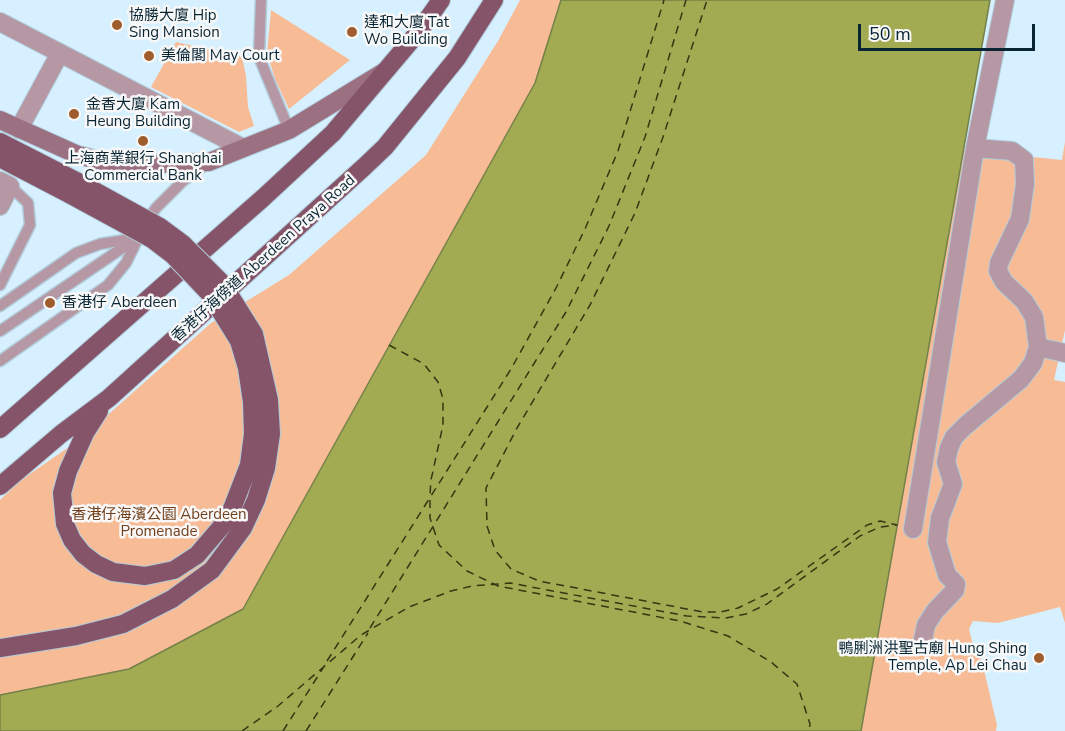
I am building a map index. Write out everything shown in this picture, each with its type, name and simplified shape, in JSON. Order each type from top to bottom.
[{"type":"main road","points":[[0,429],[263,198],[333,133],[387,70],[441,0]]},
{"type":"main road","name":"香港仔海傍道 Aberdeen Praya Road","points":[[0,486],[61,434],[110,398],[385,147],[458,58],[494,0]]},
{"type":"main road","points":[[0,120],[78,155],[98,160],[132,165],[209,162],[289,130],[387,70]]},
{"type":"main road","points":[[0,142],[75,188]]},
{"type":"main road","points":[[0,158],[75,188],[160,227],[183,244],[222,284],[254,334],[261,401],[271,434],[266,468],[256,500],[243,528],[212,570],[172,599],[123,624],[76,636],[0,648]]},
{"type":"main road","points":[[110,398],[85,433],[76,452],[62,493],[63,509],[72,540],[83,554],[105,568],[128,576],[161,574],[183,564],[211,543],[228,519],[249,465],[261,401]]},
{"type":"street","points":[[913,528],[975,148],[1005,0]]},
{"type":"street","points":[[0,22],[243,148]]},
{"type":"street","points":[[20,129],[60,53]]},
{"type":"street","points":[[923,639],[926,625],[935,611],[955,590],[956,584],[947,575],[937,542],[937,528],[953,484],[946,462],[954,437],[1020,379],[1033,363],[1038,347],[1034,317],[1024,301],[1004,282],[998,271],[999,263],[1012,241],[1020,219],[1025,184],[1024,160],[1012,151],[975,148]]},
{"type":"street","points":[[0,206],[5,183]]},
{"type":"street","points":[[1038,347],[1065,353]]},
{"type":"street","points":[[932,416],[954,437]]},
{"type":"street","points":[[918,499],[945,508]]},
{"type":"lane","points":[[261,0],[259,57],[289,130]]},
{"type":"lane","points":[[0,362],[100,293],[126,264],[137,238],[169,194],[209,162]]},
{"type":"lane","points":[[0,285],[30,225],[28,203],[5,183]]},
{"type":"lane","points":[[0,306],[76,253],[100,244],[137,238]]},
{"type":"lane","points":[[0,330],[137,238]]},
{"type":"green space","name":"香港仔海濱公園 Aberdeen Promenade","points":[[520,0],[561,0],[535,83],[243,609],[129,669],[0,695],[0,500],[20,481],[83,437],[211,323],[289,275],[426,155],[498,41]]},
{"type":"green space","points":[[271,10],[350,60],[289,109],[275,79],[267,53]]},
{"type":"green space","points":[[176,42],[242,57],[248,107],[254,126],[239,132],[151,87]]},
{"type":"green space","points":[[1065,142],[1065,330],[1054,380],[1065,382],[1065,623],[1060,607],[998,623],[973,621],[969,629],[972,641],[980,653],[997,725],[996,731],[861,731],[964,150],[1062,160]]},
{"type":"shaded area","points":[[561,0],[990,0],[861,731],[0,731],[0,695],[129,669],[243,609],[535,83]]},
{"type":"ferry route","points":[[327,661],[511,369],[556,288],[585,229],[618,151],[664,0]]},
{"type":"ferry route","points":[[370,628],[566,312],[609,226],[645,137],[686,0]]},
{"type":"ferry route","points":[[242,731],[278,706],[361,635],[409,607],[451,591],[472,586],[510,583],[687,616],[726,618],[746,614],[767,604],[860,536],[880,527],[897,525],[880,521],[867,525],[777,589],[738,608],[720,612],[703,612],[539,581],[511,569],[495,550],[487,526],[486,488],[517,428],[590,305],[635,213],[663,137],[707,0]]},
{"type":"ferry route","points":[[389,345],[424,364],[438,382],[443,399],[443,425],[430,495]]},
{"type":"ferry route","points":[[430,500],[430,518],[439,545],[467,571],[498,586],[680,621],[728,636],[771,662],[797,684],[810,724],[809,731]]},
{"type":"ferry route","points":[[306,731],[368,633]]},
{"type":"ferry route","points":[[283,731],[325,665]]},
{"type":"place","name":"協勝大廈 Hip Sing Mansion","points":[[117,25]]},
{"type":"place","name":"達和大廈 Tat Wo Building","points":[[352,32]]},
{"type":"place","name":"美倫閣 May Court","points":[[149,56]]},
{"type":"place","name":"金香大廈 Kam Heung Building","points":[[74,114]]},
{"type":"place","name":"上海商業銀行 Shanghai Commercial Bank","points":[[143,141]]},
{"type":"place","name":"香港仔 Aberdeen","points":[[50,303]]},
{"type":"place","name":"鴨脷洲洪聖古廟 Hung Shing Temple, Ap Lei Chau","points":[[1039,658]]}]
